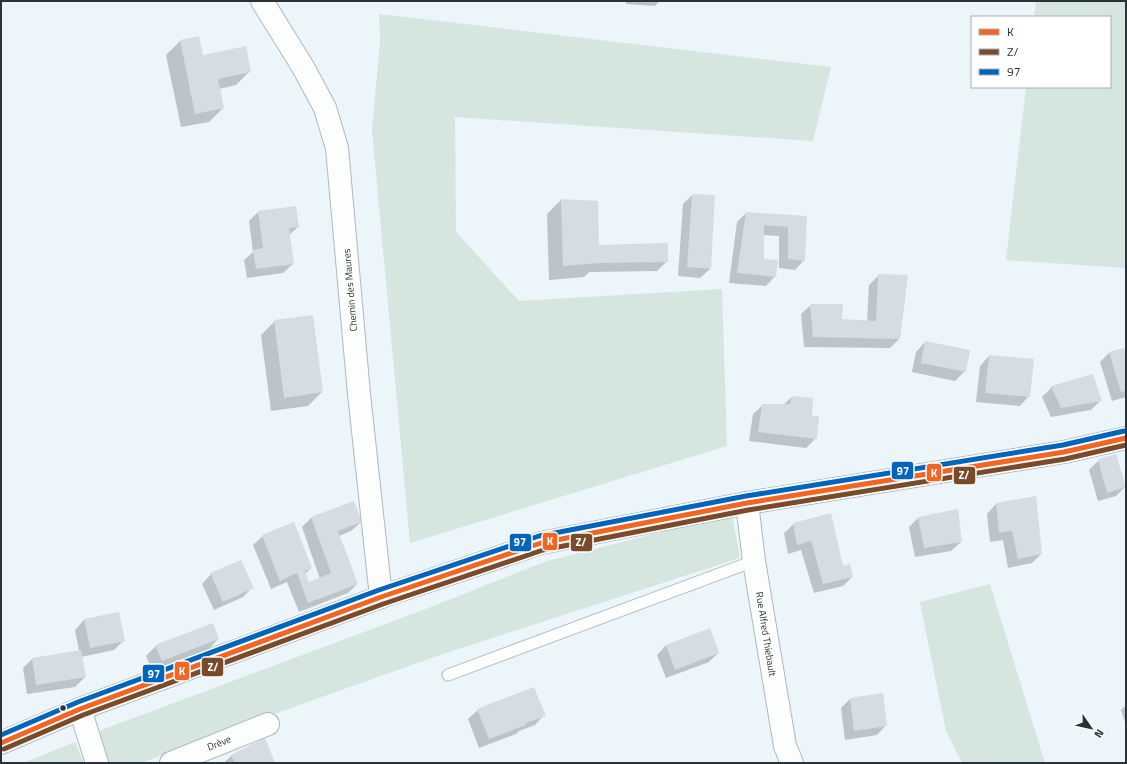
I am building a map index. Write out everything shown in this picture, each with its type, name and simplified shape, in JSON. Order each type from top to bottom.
[{"type":"street","name":"Chemin des Maures","points":[[262,1],[303,67],[325,108],[337,148],[359,386],[381,597]]},
{"type":"street","points":[[1,743],[80,709],[381,597],[540,544],[747,503],[1064,452],[1126,438]]},
{"type":"street","name":"Rue Alfred Thiebault","points":[[747,503],[754,561],[785,746],[792,763]]},
{"type":"street","points":[[80,709],[97,763]]},
{"type":"street","name":"Drève","points":[[171,763],[268,724]]},
{"type":"lane","points":[[448,675],[754,561]]},
{"type":"shaded area","points":[[1036,1],[1126,1],[1126,268],[1006,260],[1026,88],[1111,88],[1111,16],[1034,16]]},
{"type":"shaded area","points":[[379,14],[831,67],[813,141],[455,117],[456,232],[519,301],[722,289],[727,446],[410,543],[372,130],[380,41]]},
{"type":"shaded area","points":[[732,514],[740,558],[440,655],[141,763],[109,763],[96,732],[431,607],[544,562]]},
{"type":"shaded area","points":[[990,584],[1045,763],[962,763],[946,731],[920,602]]},
{"type":"shaded area","points":[[75,742],[84,763],[23,763]]},
{"type":"building","points":[[199,36],[203,55],[246,46],[251,72],[218,79],[224,108],[195,114],[180,40]]},
{"type":"building","points":[[692,194],[715,195],[711,269],[687,267]]},
{"type":"building","points":[[561,199],[598,201],[599,245],[668,243],[668,262],[600,263],[563,266]]},
{"type":"building","points":[[296,206],[299,227],[289,228],[294,264],[256,269],[253,250],[263,248],[258,211]]},
{"type":"building","points":[[746,212],[807,216],[805,261],[788,259],[788,227],[764,225],[764,259],[778,260],[776,277],[737,273]]},
{"type":"building","points":[[878,274],[908,275],[900,339],[813,337],[810,304],[843,304],[842,319],[876,321]]},
{"type":"building","points":[[313,315],[323,392],[284,398],[274,320]]},
{"type":"building","points":[[925,341],[970,350],[966,372],[921,363]]},
{"type":"building","points":[[1124,348],[1126,356],[1126,391],[1121,392],[1109,352]]},
{"type":"building","points":[[989,355],[1034,359],[1030,397],[985,393]]},
{"type":"building","points":[[1093,374],[1102,401],[1061,408],[1051,386]]},
{"type":"building","points":[[792,396],[813,398],[812,416],[819,416],[817,439],[758,432],[762,404],[790,404]]},
{"type":"building","points":[[1116,454],[1126,487],[1107,493],[1098,459]]},
{"type":"building","points":[[1036,496],[1042,554],[1018,559],[1012,531],[999,533],[996,503]]},
{"type":"building","points":[[354,501],[362,522],[338,531],[358,584],[308,603],[297,573],[280,581],[262,535],[294,522],[312,568],[305,571],[309,582],[331,573],[311,517]]},
{"type":"building","points":[[958,509],[962,542],[924,548],[918,517]]},
{"type":"building","points":[[831,513],[843,566],[850,564],[853,577],[823,584],[811,541],[797,545],[793,523]]},
{"type":"building","points":[[241,560],[254,588],[223,602],[210,573]]},
{"type":"building","points":[[119,612],[125,641],[90,648],[84,619]]},
{"type":"building","points":[[213,623],[219,639],[162,661],[155,645]]},
{"type":"building","points":[[710,628],[719,653],[675,670],[666,645]]},
{"type":"building","points":[[81,650],[86,677],[36,685],[32,658]]},
{"type":"building","points":[[534,687],[546,716],[489,739],[477,709]]},
{"type":"building","points":[[883,693],[887,726],[854,731],[850,698]]},
{"type":"building","points":[[265,738],[275,763],[235,763],[231,755]]},
{"type":"transit line","name":"97","points":[[1,735],[78,702],[379,590],[539,536],[746,496],[1063,445],[1124,431]]},
{"type":"transit line","name":"K","points":[[1,743],[80,709],[381,597],[541,543],[747,503],[1064,452],[1126,438]]},
{"type":"transit line","name":"Z/","points":[[4,749],[83,715],[383,604],[543,550],[748,510],[1065,459],[1126,445]]}]
